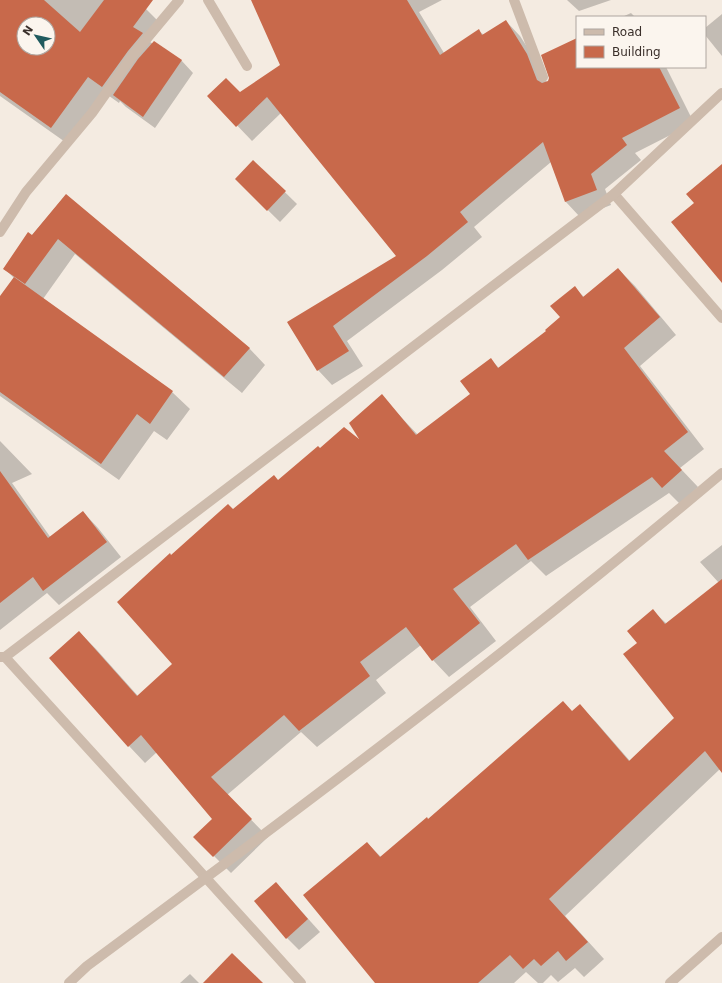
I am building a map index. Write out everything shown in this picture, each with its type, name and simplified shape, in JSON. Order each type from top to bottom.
[{"type":"street","points":[[0,232],[26,192],[92,113],[133,54],[179,0]]},
{"type":"street","points":[[208,0],[247,66]]},
{"type":"street","points":[[514,0],[543,77]]},
{"type":"street","points":[[301,983],[2,657],[614,194],[722,93]]},
{"type":"street","points":[[614,194],[722,318]]},
{"type":"street","points":[[69,983],[86,966],[206,878],[426,712],[641,542],[722,473]]},
{"type":"street","points":[[670,983],[722,936]]},
{"type":"building","points":[[0,0],[44,0],[80,32],[104,0],[153,0],[133,27],[143,33],[102,87],[88,77],[51,128],[0,92]]},
{"type":"building","points":[[251,0],[407,0],[440,55],[479,29],[482,35],[506,20],[527,54],[537,80],[542,83],[548,81],[549,78],[541,55],[576,38],[576,68],[660,68],[680,108],[622,138],[627,145],[591,174],[597,190],[565,202],[543,142],[460,212],[468,222],[427,256],[333,326],[349,351],[317,371],[287,322],[396,256],[267,97],[236,127],[207,96],[226,78],[240,92],[280,65]]},
{"type":"building","points":[[154,41],[182,60],[143,117],[113,95],[138,59]]},
{"type":"building","points":[[253,160],[286,191],[267,211],[235,179]]},
{"type":"building","points":[[722,164],[722,283],[671,222],[694,203],[686,194]]},
{"type":"building","points":[[66,194],[250,348],[224,377],[58,239],[25,284],[3,269],[28,232],[32,235]]},
{"type":"building","points":[[618,268],[660,317],[624,348],[688,432],[664,451],[682,470],[662,488],[652,477],[528,560],[516,544],[453,589],[480,623],[432,661],[406,627],[360,662],[370,676],[299,731],[284,715],[211,777],[252,819],[213,857],[193,837],[212,819],[141,735],[128,747],[49,658],[79,631],[137,696],[172,664],[117,602],[170,553],[171,555],[228,504],[233,509],[274,475],[278,480],[318,446],[320,448],[344,427],[359,439],[349,423],[382,394],[416,435],[470,394],[460,381],[491,358],[498,368],[546,331],[545,330],[560,317],[550,306],[575,286],[583,297]]},
{"type":"building","points":[[14,277],[173,391],[150,424],[137,414],[101,464],[0,392],[0,296]]},
{"type":"building","points":[[0,471],[48,538],[83,511],[107,542],[43,591],[33,577],[0,603]]},
{"type":"building","points":[[722,579],[722,773],[705,751],[549,899],[588,942],[566,961],[558,951],[541,966],[534,959],[523,969],[510,955],[478,983],[375,983],[303,895],[367,842],[380,857],[427,817],[428,819],[563,701],[572,711],[580,704],[629,761],[674,718],[623,654],[637,643],[627,631],[653,609],[665,624]]},
{"type":"building","points":[[276,882],[308,919],[286,939],[254,901]]},
{"type":"building","points":[[232,953],[263,983],[203,983]]}]
